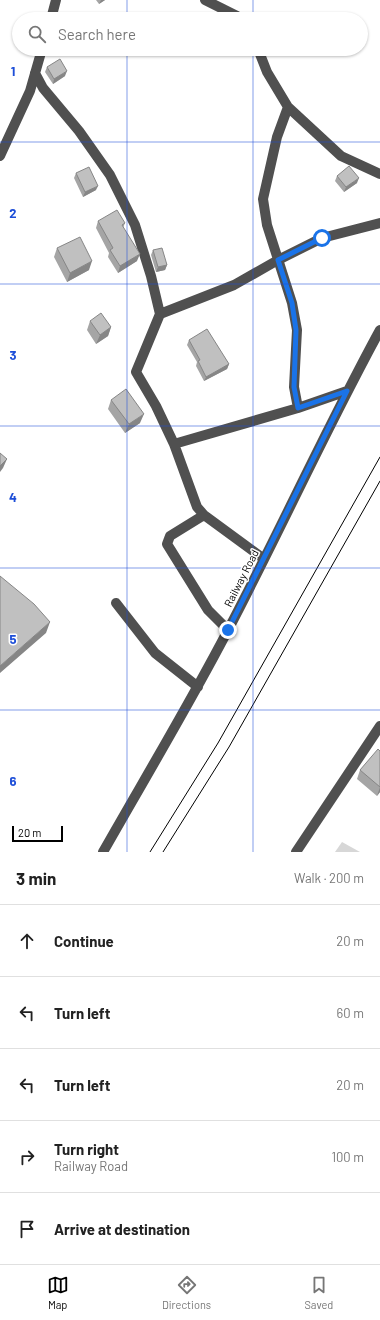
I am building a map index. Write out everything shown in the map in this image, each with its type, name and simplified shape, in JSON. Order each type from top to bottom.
[{"type":"street","points":[[53,12],[56,0]]},
{"type":"street","points":[[205,0],[229,12]]},
{"type":"street","points":[[0,156],[30,91],[40,56]]},
{"type":"street","points":[[261,56],[267,72],[288,107],[341,156],[380,174]]},
{"type":"street","points":[[35,73],[43,88],[79,131],[110,175],[135,225],[151,276],[160,314],[136,372],[156,406],[174,444],[197,507],[204,515],[264,559]]},
{"type":"street","points":[[288,107],[277,137],[263,198],[267,225],[292,303],[296,330],[294,387],[298,408]]},
{"type":"street","points":[[160,314],[234,285],[278,260],[322,238],[380,223]]},
{"type":"street","name":"Railway Road","points":[[103,852],[198,687],[264,559],[347,391],[380,330]]},
{"type":"street","points":[[174,444],[298,408],[347,391]]},
{"type":"street","points":[[204,515],[170,536],[168,544],[208,610],[228,630]]},
{"type":"street","points":[[116,603],[155,653],[198,687]]},
{"type":"street","points":[[296,852],[380,726]]},
{"type":"shaded area","points":[[342,842],[360,852],[335,852]]},
{"type":"building","points":[[60,59],[67,71],[54,79],[47,67]]},
{"type":"building","points":[[349,166],[359,178],[346,187],[337,176]]},
{"type":"building","points":[[89,167],[98,186],[85,192],[76,173]]},
{"type":"building","points":[[117,210],[125,223],[122,225],[140,254],[120,266],[110,250],[113,248],[98,221]]},
{"type":"building","points":[[80,237],[92,261],[70,273],[57,248]]},
{"type":"building","points":[[162,248],[167,265],[158,267],[153,250]]},
{"type":"building","points":[[101,313],[111,327],[100,335],[90,321]]},
{"type":"building","points":[[207,329],[229,364],[206,377],[198,361],[200,360],[189,340]]},
{"type":"building","points":[[126,389],[144,414],[129,424],[111,400]]},
{"type":"building","points":[[0,453],[7,459],[0,466]]},
{"type":"building","points":[[0,576],[34,604],[50,622],[0,666]]},
{"type":"building","points":[[378,749],[380,751],[380,787],[360,770]]},
{"type":"tram line","points":[[150,852],[218,743],[380,457]]},
{"type":"tram line","points":[[163,852],[229,747],[380,481]]},
{"type":"route","points":[[228,630],[347,391],[298,408],[294,387],[296,330],[292,303],[278,260],[322,238]]}]
